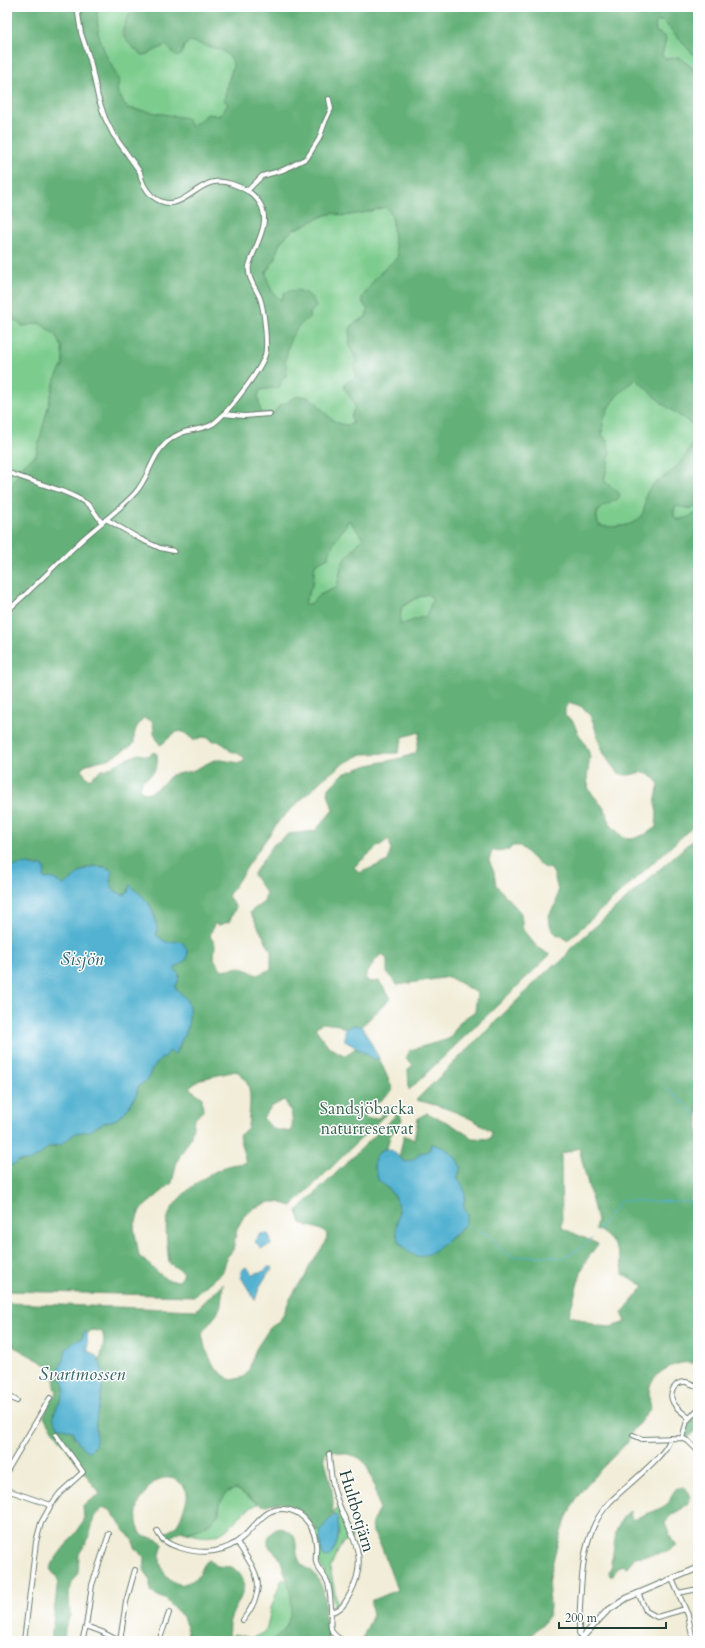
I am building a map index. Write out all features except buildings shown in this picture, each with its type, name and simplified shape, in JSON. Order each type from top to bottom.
[{"type":"street","points":[[7,611],[140,487],[155,456],[166,442],[180,433],[210,425],[231,405],[260,365],[265,355],[266,348],[260,298],[249,272],[249,266],[259,240],[264,216],[260,204],[251,193],[247,191],[235,186],[214,182],[208,183],[188,197],[176,202],[161,200],[150,193],[141,180],[140,172],[108,126],[98,98],[90,60],[81,33],[77,7]]},
{"type":"street","points":[[247,191],[262,176],[283,170],[307,158],[319,139],[331,109],[329,99]]},
{"type":"street","points":[[222,414],[244,416],[270,414]]},
{"type":"street","points":[[7,472],[62,492],[87,504],[102,523]]},
{"type":"street","points":[[106,519],[136,538],[160,548],[174,551]]},
{"type":"street","points":[[689,1418],[675,1405],[672,1401],[671,1394],[676,1385],[682,1382],[698,1387]]},
{"type":"street","points":[[7,1395],[17,1400]]},
{"type":"street","points":[[7,1471],[50,1398]]},
{"type":"street","points":[[682,1438],[689,1418],[698,1409]]},
{"type":"street","points":[[24,1641],[36,1542],[41,1523],[51,1505],[64,1488],[82,1472],[56,1435]]},
{"type":"street","points":[[633,1435],[642,1439],[682,1438],[688,1441],[698,1451]]},
{"type":"street","points":[[580,1639],[578,1630],[587,1541],[593,1525],[599,1514],[609,1502],[662,1454],[670,1438]]},
{"type":"street","name":"Hultbotjärn","points":[[329,1454],[335,1492],[342,1514],[357,1545],[360,1561],[358,1577],[348,1598],[342,1608],[331,1612]]},
{"type":"street","points":[[7,1490],[51,1505]]},
{"type":"street","points":[[157,1531],[160,1537],[167,1542],[192,1551],[218,1551],[226,1549],[237,1542],[247,1534],[263,1516],[272,1511],[280,1509],[290,1510],[302,1516],[314,1534],[317,1546],[316,1561],[327,1580],[332,1630],[335,1636],[343,1641]]},
{"type":"street","points":[[82,1641],[86,1626],[92,1585],[109,1534]]},
{"type":"street","points":[[237,1542],[254,1568],[258,1581],[255,1601],[243,1620]]},
{"type":"street","points":[[580,1639],[607,1611],[627,1598],[698,1568]]},
{"type":"street","points":[[86,1626],[120,1641],[126,1602],[135,1570]]},
{"type":"street","points":[[672,1579],[690,1623],[693,1641]]},
{"type":"street","points":[[678,1593],[698,1589]]},
{"type":"street","points":[[638,1593],[646,1611],[657,1617],[685,1609]]},
{"type":"street","points":[[159,1641],[169,1613]]},
{"type":"green space","name":"Sandsjöbacka naturreservat","points":[[7,7],[97,7],[98,33],[105,53],[119,80],[117,91],[127,108],[187,118],[191,127],[208,114],[219,116],[228,105],[224,99],[233,66],[232,59],[223,51],[190,41],[184,46],[181,55],[177,57],[166,45],[148,54],[142,55],[134,49],[123,34],[125,23],[134,7],[698,7],[698,55],[693,54],[663,21],[659,21],[655,24],[656,32],[664,36],[666,39],[662,55],[668,59],[679,57],[698,74],[696,90],[698,91],[698,506],[691,509],[676,506],[674,510],[674,517],[678,520],[692,516],[698,512],[698,822],[567,941],[562,936],[556,934],[550,925],[549,915],[556,903],[558,891],[554,874],[551,869],[541,866],[520,846],[512,846],[509,850],[492,851],[489,861],[494,872],[496,885],[521,913],[523,930],[537,947],[550,955],[409,1090],[408,1069],[413,1065],[406,1058],[410,1050],[449,1039],[461,1021],[475,1011],[477,993],[449,977],[397,985],[387,973],[387,959],[382,954],[376,959],[365,977],[369,982],[379,981],[391,998],[362,1026],[353,1025],[345,1029],[339,1025],[322,1023],[315,1028],[330,1048],[346,1056],[355,1048],[375,1058],[379,1058],[393,1090],[379,1102],[358,1107],[368,1119],[378,1118],[390,1107],[393,1107],[292,1206],[278,1202],[270,1202],[254,1208],[244,1216],[237,1229],[233,1250],[227,1257],[223,1271],[194,1296],[7,1291],[8,1166],[12,1166],[18,1161],[24,1161],[40,1155],[47,1148],[60,1145],[76,1133],[89,1131],[103,1123],[117,1119],[124,1113],[136,1096],[138,1087],[147,1080],[152,1069],[168,1052],[174,1054],[180,1047],[183,1035],[188,1028],[189,1008],[187,1000],[176,990],[175,987],[178,982],[179,975],[174,969],[186,960],[188,951],[179,942],[166,942],[156,934],[156,922],[150,905],[130,886],[128,892],[124,895],[115,890],[112,885],[109,868],[100,866],[87,867],[63,885],[54,879],[44,878],[45,870],[35,865],[31,864],[7,869],[7,495],[22,466],[36,455],[55,379],[63,365],[62,347],[55,334],[39,323],[23,326],[13,319],[9,310],[7,309]],"holes":[[[385,207],[391,214],[394,240],[398,256],[374,280],[362,298],[363,303],[368,310],[366,317],[352,325],[350,330],[350,345],[356,360],[354,365],[356,375],[353,379],[345,383],[344,388],[353,401],[355,407],[351,417],[353,424],[344,425],[336,422],[330,418],[315,402],[303,396],[293,398],[280,405],[274,413],[261,413],[258,396],[260,390],[280,387],[281,379],[286,376],[287,367],[285,362],[291,337],[302,323],[309,318],[310,313],[316,307],[312,298],[305,292],[285,292],[281,300],[278,298],[270,288],[266,272],[276,258],[277,250],[281,241],[294,229],[333,213],[343,216],[363,213]],[[636,379],[663,404],[697,429],[694,440],[680,463],[672,471],[655,483],[647,492],[643,513],[640,517],[628,525],[614,527],[600,526],[597,520],[598,511],[620,497],[619,493],[604,481],[610,453],[607,441],[602,434],[605,416],[608,409],[622,391]],[[349,520],[363,538],[342,563],[337,587],[318,596],[311,604],[304,604],[313,583],[315,564],[328,557],[333,544]],[[427,594],[433,599],[426,616],[400,625],[401,608],[414,599]],[[570,703],[578,705],[584,709],[592,719],[604,754],[618,773],[625,775],[638,773],[647,774],[659,784],[655,803],[657,813],[656,827],[646,834],[632,839],[624,838],[611,825],[604,808],[589,790],[587,778],[590,757],[588,749],[573,721],[565,716],[565,708]],[[143,718],[153,722],[154,734],[160,745],[176,732],[183,732],[194,740],[202,737],[209,738],[212,741],[218,741],[226,746],[230,751],[245,758],[244,761],[240,763],[214,760],[192,771],[171,775],[165,782],[150,793],[141,792],[140,787],[143,779],[151,775],[157,766],[157,754],[154,752],[148,756],[139,754],[126,759],[107,769],[101,770],[91,778],[87,778],[82,771],[83,766],[111,758],[134,744],[137,728]],[[420,732],[416,753],[402,758],[368,765],[343,774],[327,790],[333,810],[315,831],[289,834],[273,845],[253,875],[266,893],[264,902],[250,912],[271,951],[271,969],[257,975],[241,967],[222,970],[214,959],[215,944],[210,936],[214,924],[219,925],[229,922],[236,907],[228,896],[279,821],[323,779],[341,765],[362,754],[398,753],[403,737]],[[389,839],[391,849],[388,861],[359,873],[354,867],[376,848]],[[236,1071],[242,1076],[249,1088],[250,1096],[248,1127],[239,1136],[246,1163],[227,1166],[209,1175],[192,1187],[177,1201],[168,1217],[166,1226],[169,1263],[183,1272],[180,1281],[167,1280],[139,1256],[134,1227],[140,1210],[172,1183],[177,1161],[191,1137],[194,1119],[203,1111],[202,1097],[189,1088],[201,1079]],[[284,1100],[292,1115],[291,1132],[273,1129],[263,1118],[271,1107]]]},
{"type":"green space","points":[[97,7],[134,7],[122,30],[122,36],[142,55],[148,54],[166,45],[181,55],[184,46],[190,41],[223,51],[232,59],[233,66],[227,84],[228,105],[219,116],[208,114],[191,127],[127,108],[117,91],[119,80],[105,53],[98,33]]},
{"type":"green space","points":[[659,21],[663,21],[693,54],[698,55],[698,91],[696,90],[693,68],[679,57],[668,59],[662,55],[665,43],[660,33],[656,32],[655,24]]},
{"type":"green space","points":[[385,207],[391,214],[394,240],[399,256],[380,273],[362,298],[363,303],[368,310],[366,317],[357,322],[349,330],[350,347],[356,360],[354,365],[356,375],[350,380],[355,407],[351,417],[353,424],[344,425],[331,420],[314,401],[293,398],[284,405],[280,405],[274,413],[260,413],[258,396],[260,390],[272,388],[281,378],[290,338],[294,331],[316,307],[312,298],[302,291],[298,290],[281,300],[270,288],[266,272],[276,258],[277,250],[281,241],[294,229],[323,216],[333,213],[343,216],[363,213]]},
{"type":"green space","points":[[7,309],[9,310],[13,319],[23,326],[39,323],[55,334],[62,347],[63,366],[55,379],[36,455],[22,466],[7,495]]},
{"type":"green space","points":[[636,379],[663,404],[693,425],[697,429],[696,434],[688,452],[680,463],[672,471],[655,483],[647,492],[643,513],[636,521],[623,526],[599,526],[597,516],[599,508],[619,497],[619,493],[604,481],[610,453],[607,442],[602,434],[605,416],[612,402],[617,396]]},
{"type":"green space","points":[[676,506],[691,509],[698,506],[698,512],[686,518],[677,519],[674,518],[674,510]]},
{"type":"green space","points":[[349,520],[363,538],[342,563],[337,587],[318,596],[311,604],[304,605],[313,583],[315,564],[328,557],[333,544]]},
{"type":"green space","points":[[427,594],[433,599],[426,616],[400,625],[401,608],[414,599]]},
{"type":"green space","points":[[698,835],[698,1191],[691,1197],[691,1205],[698,1217],[698,1364],[685,1363],[671,1366],[654,1378],[649,1389],[651,1408],[629,1436],[629,1440],[589,1482],[574,1503],[563,1527],[549,1578],[549,1614],[545,1621],[533,1633],[530,1641],[361,1641],[373,1615],[371,1604],[372,1600],[397,1590],[382,1548],[373,1532],[372,1523],[379,1509],[373,1482],[368,1468],[359,1458],[331,1451],[327,1452],[324,1456],[333,1495],[333,1505],[328,1523],[321,1531],[315,1528],[299,1510],[293,1507],[279,1503],[263,1506],[236,1489],[228,1491],[219,1504],[219,1513],[202,1528],[187,1533],[180,1531],[166,1539],[164,1534],[177,1525],[186,1502],[187,1493],[183,1485],[171,1478],[162,1478],[153,1483],[140,1502],[137,1511],[139,1529],[146,1537],[157,1539],[162,1543],[160,1555],[161,1565],[165,1574],[172,1580],[180,1585],[192,1581],[198,1576],[205,1563],[209,1560],[217,1566],[232,1567],[241,1576],[244,1584],[242,1593],[230,1621],[229,1631],[232,1641],[186,1641],[188,1630],[183,1617],[166,1600],[150,1592],[150,1579],[144,1570],[145,1559],[135,1547],[132,1540],[111,1511],[103,1508],[94,1518],[89,1538],[79,1554],[78,1573],[70,1585],[70,1615],[65,1629],[64,1641],[51,1641],[58,1579],[50,1569],[57,1556],[84,1521],[83,1505],[100,1494],[44,1417],[50,1400],[56,1395],[57,1391],[54,1388],[56,1370],[7,1343],[7,1303],[196,1310],[223,1284],[221,1305],[217,1314],[202,1333],[205,1348],[215,1368],[229,1379],[233,1380],[243,1377],[248,1372],[256,1349],[271,1326],[279,1321],[297,1287],[305,1277],[310,1265],[326,1242],[327,1233],[301,1223],[297,1211],[399,1112],[402,1120],[390,1136],[387,1148],[381,1151],[375,1160],[374,1167],[378,1180],[386,1187],[395,1199],[399,1208],[396,1228],[398,1238],[408,1251],[417,1257],[433,1251],[456,1234],[464,1225],[468,1216],[463,1205],[466,1198],[459,1183],[461,1167],[449,1151],[431,1144],[430,1149],[426,1152],[420,1153],[416,1159],[405,1162],[399,1157],[404,1135],[414,1140],[418,1118],[427,1113],[451,1124],[472,1138],[490,1139],[492,1132],[475,1121],[456,1112],[416,1100],[554,964],[556,965],[562,960],[570,949]],"holes":[[[579,1148],[597,1221],[595,1229],[607,1236],[615,1247],[619,1254],[623,1274],[644,1286],[622,1313],[626,1322],[610,1327],[598,1326],[569,1315],[585,1262],[598,1244],[562,1228],[561,1154]],[[92,1330],[102,1332],[104,1338],[99,1361],[103,1372],[103,1386],[95,1422],[95,1439],[82,1446],[75,1440],[72,1431],[58,1426],[53,1417],[64,1391],[60,1366],[65,1359],[69,1346],[76,1340],[82,1339],[83,1334],[87,1332],[87,1334]]]},
{"type":"green space","points":[[695,1417],[698,1417],[696,1429],[693,1434],[687,1438],[685,1436],[687,1426]]},
{"type":"green space","points":[[677,1488],[686,1488],[690,1497],[687,1504],[669,1517],[665,1524],[672,1540],[676,1545],[664,1553],[635,1557],[627,1567],[622,1565],[617,1568],[613,1576],[610,1576],[609,1572],[612,1566],[611,1562],[617,1528],[620,1522],[630,1511],[632,1520],[663,1507],[669,1502],[673,1492]]},
{"type":"green space","points":[[236,1489],[258,1504],[248,1509],[221,1533],[213,1536],[202,1536],[187,1533],[199,1529],[211,1522],[218,1515],[221,1498],[228,1492]]},
{"type":"green space","points":[[336,1508],[340,1511],[352,1538],[342,1543],[330,1568],[338,1607],[335,1609],[329,1581],[319,1562],[319,1546],[314,1528],[321,1531],[321,1552],[324,1557],[333,1551],[338,1542],[338,1522],[335,1515],[332,1516]]},
{"type":"green space","points":[[280,1528],[292,1533],[296,1541],[300,1562],[312,1571],[319,1580],[324,1595],[325,1616],[330,1633],[326,1641],[272,1641],[285,1628],[291,1608],[291,1594],[281,1561],[268,1543],[268,1537],[271,1533]]},
{"type":"green space","points":[[284,1579],[288,1582],[290,1588],[292,1607],[287,1625],[282,1631],[272,1641],[232,1641],[231,1638],[234,1634],[251,1638],[264,1633],[267,1628],[271,1608],[281,1581]]},
{"type":"water","name":"Sisjön","points":[[29,864],[36,867],[43,865],[45,870],[44,878],[54,879],[63,885],[90,867],[107,868],[112,872],[110,881],[113,890],[124,895],[128,892],[130,885],[147,901],[154,915],[157,927],[156,935],[166,942],[181,941],[186,948],[186,960],[174,969],[179,974],[178,982],[175,987],[186,999],[189,1006],[188,1028],[174,1054],[168,1052],[165,1058],[162,1058],[152,1069],[147,1080],[138,1087],[136,1096],[124,1113],[117,1119],[103,1123],[89,1131],[76,1133],[60,1145],[50,1146],[40,1155],[29,1161],[18,1161],[16,1164],[8,1166],[7,1170],[7,869],[19,865]]},
{"type":"water","points":[[353,1025],[362,1026],[379,1058],[375,1059],[345,1041],[345,1029]]},
{"type":"water","points":[[431,1144],[445,1149],[453,1155],[459,1163],[461,1168],[458,1180],[465,1191],[463,1205],[468,1216],[464,1225],[445,1243],[429,1254],[417,1257],[404,1247],[398,1238],[396,1228],[399,1208],[386,1186],[378,1180],[374,1162],[380,1152],[387,1149],[393,1151],[405,1162],[410,1161],[420,1153],[426,1152],[430,1149]]},
{"type":"water","points":[[260,1234],[268,1234],[271,1245],[261,1248],[255,1242]]},
{"type":"water","points":[[246,1267],[253,1274],[264,1271],[268,1267],[272,1267],[273,1269],[268,1273],[260,1286],[255,1300],[241,1277],[241,1271]]},
{"type":"water","name":"Svartmossen","points":[[84,1332],[87,1332],[88,1351],[96,1356],[100,1363],[102,1372],[101,1392],[96,1420],[96,1441],[93,1448],[89,1451],[81,1445],[72,1431],[58,1426],[53,1417],[65,1389],[60,1373],[60,1366],[64,1360],[66,1349],[77,1340],[82,1339]]},
{"type":"water","points":[[335,1515],[337,1516],[338,1521],[336,1546],[330,1556],[325,1558],[321,1549],[320,1533],[325,1524]]},
{"type":"waterway","points":[[665,1087],[698,1116]]},
{"type":"waterway","points":[[597,1232],[620,1201],[698,1202]]},
{"type":"waterway","points":[[464,1225],[489,1235],[502,1251],[513,1257],[549,1256],[562,1258],[584,1246],[592,1239]]}]
